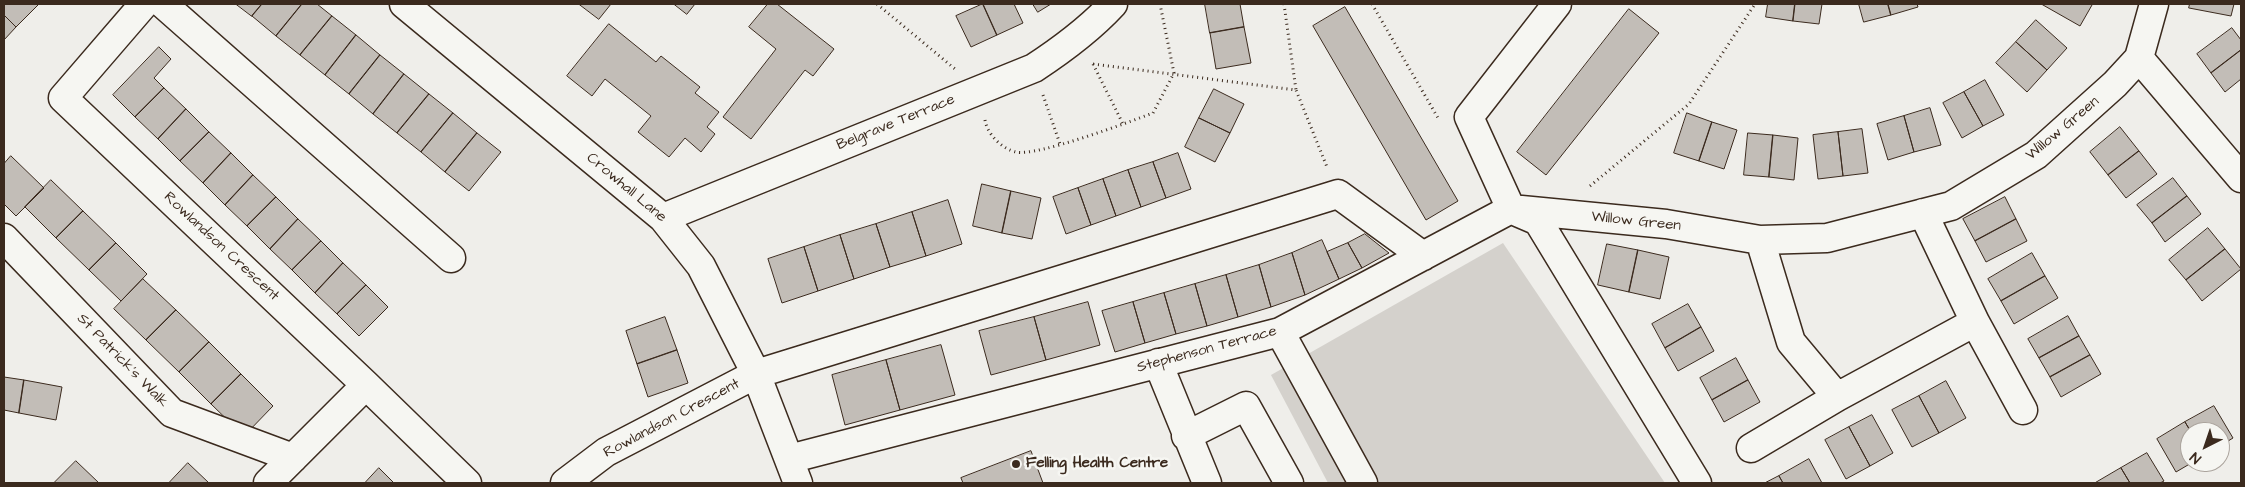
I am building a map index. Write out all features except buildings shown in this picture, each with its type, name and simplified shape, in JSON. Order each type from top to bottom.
[{"type":"street","name":"Rowlandson Crescent","points":[[144,4],[63,98],[467,483]]},
{"type":"street","points":[[163,4],[451,258]]},
{"type":"street","name":"Crowhall Lane","points":[[404,4],[664,218],[701,266],[756,374],[794,471]]},
{"type":"street","name":"Belgrave Terrace","points":[[664,218],[1034,68],[1080,36],[1112,4]]},
{"type":"street","points":[[1557,4],[1469,117],[1511,210],[1538,221],[1696,483]]},
{"type":"street","name":"Willow Green","points":[[1511,210],[1666,224],[1760,240],[1827,238],[1951,206],[2036,155],[2115,84],[2139,58],[2154,4]]},
{"type":"street","points":[[2139,58],[2241,178]]},
{"type":"street","name":"Rowlandson Crescent","points":[[565,483],[606,452],[756,374],[1338,194]]},
{"type":"street","points":[[1338,194],[1422,256]]},
{"type":"street","name":"Stephenson Terrace","points":[[794,471],[1158,363],[1280,332],[1511,210]]},
{"type":"street","points":[[1924,213],[1975,322],[2023,410]]},
{"type":"street","name":"St Patrick's Walk","points":[[4,238],[172,413],[293,458]]},
{"type":"street","points":[[1760,240],[1791,342],[1836,397]]},
{"type":"street","points":[[1751,448],[1836,397],[1975,322]]},
{"type":"street","points":[[1280,332],[1363,483]]},
{"type":"street","points":[[1158,363],[1186,436],[1207,483]]},
{"type":"street","points":[[268,483],[366,385]]},
{"type":"street","points":[[1186,436],[1246,406],[1289,483]]},
{"type":"path","points":[[1284,4],[1296,90],[1338,194]]},
{"type":"path","points":[[1372,4],[1439,121],[1469,117]]},
{"type":"path","points":[[1557,214],[1689,104],[1755,4]]},
{"type":"path","points":[[1080,36],[1123,124]]},
{"type":"path","points":[[1093,64],[1296,90]]},
{"type":"path","points":[[1034,68],[1060,144]]},
{"type":"shaded area","points":[[1503,243],[1665,483],[1328,483],[1271,375]]},
{"type":"place","name":"Felling Health Centre","points":[[1016,464]]}]
